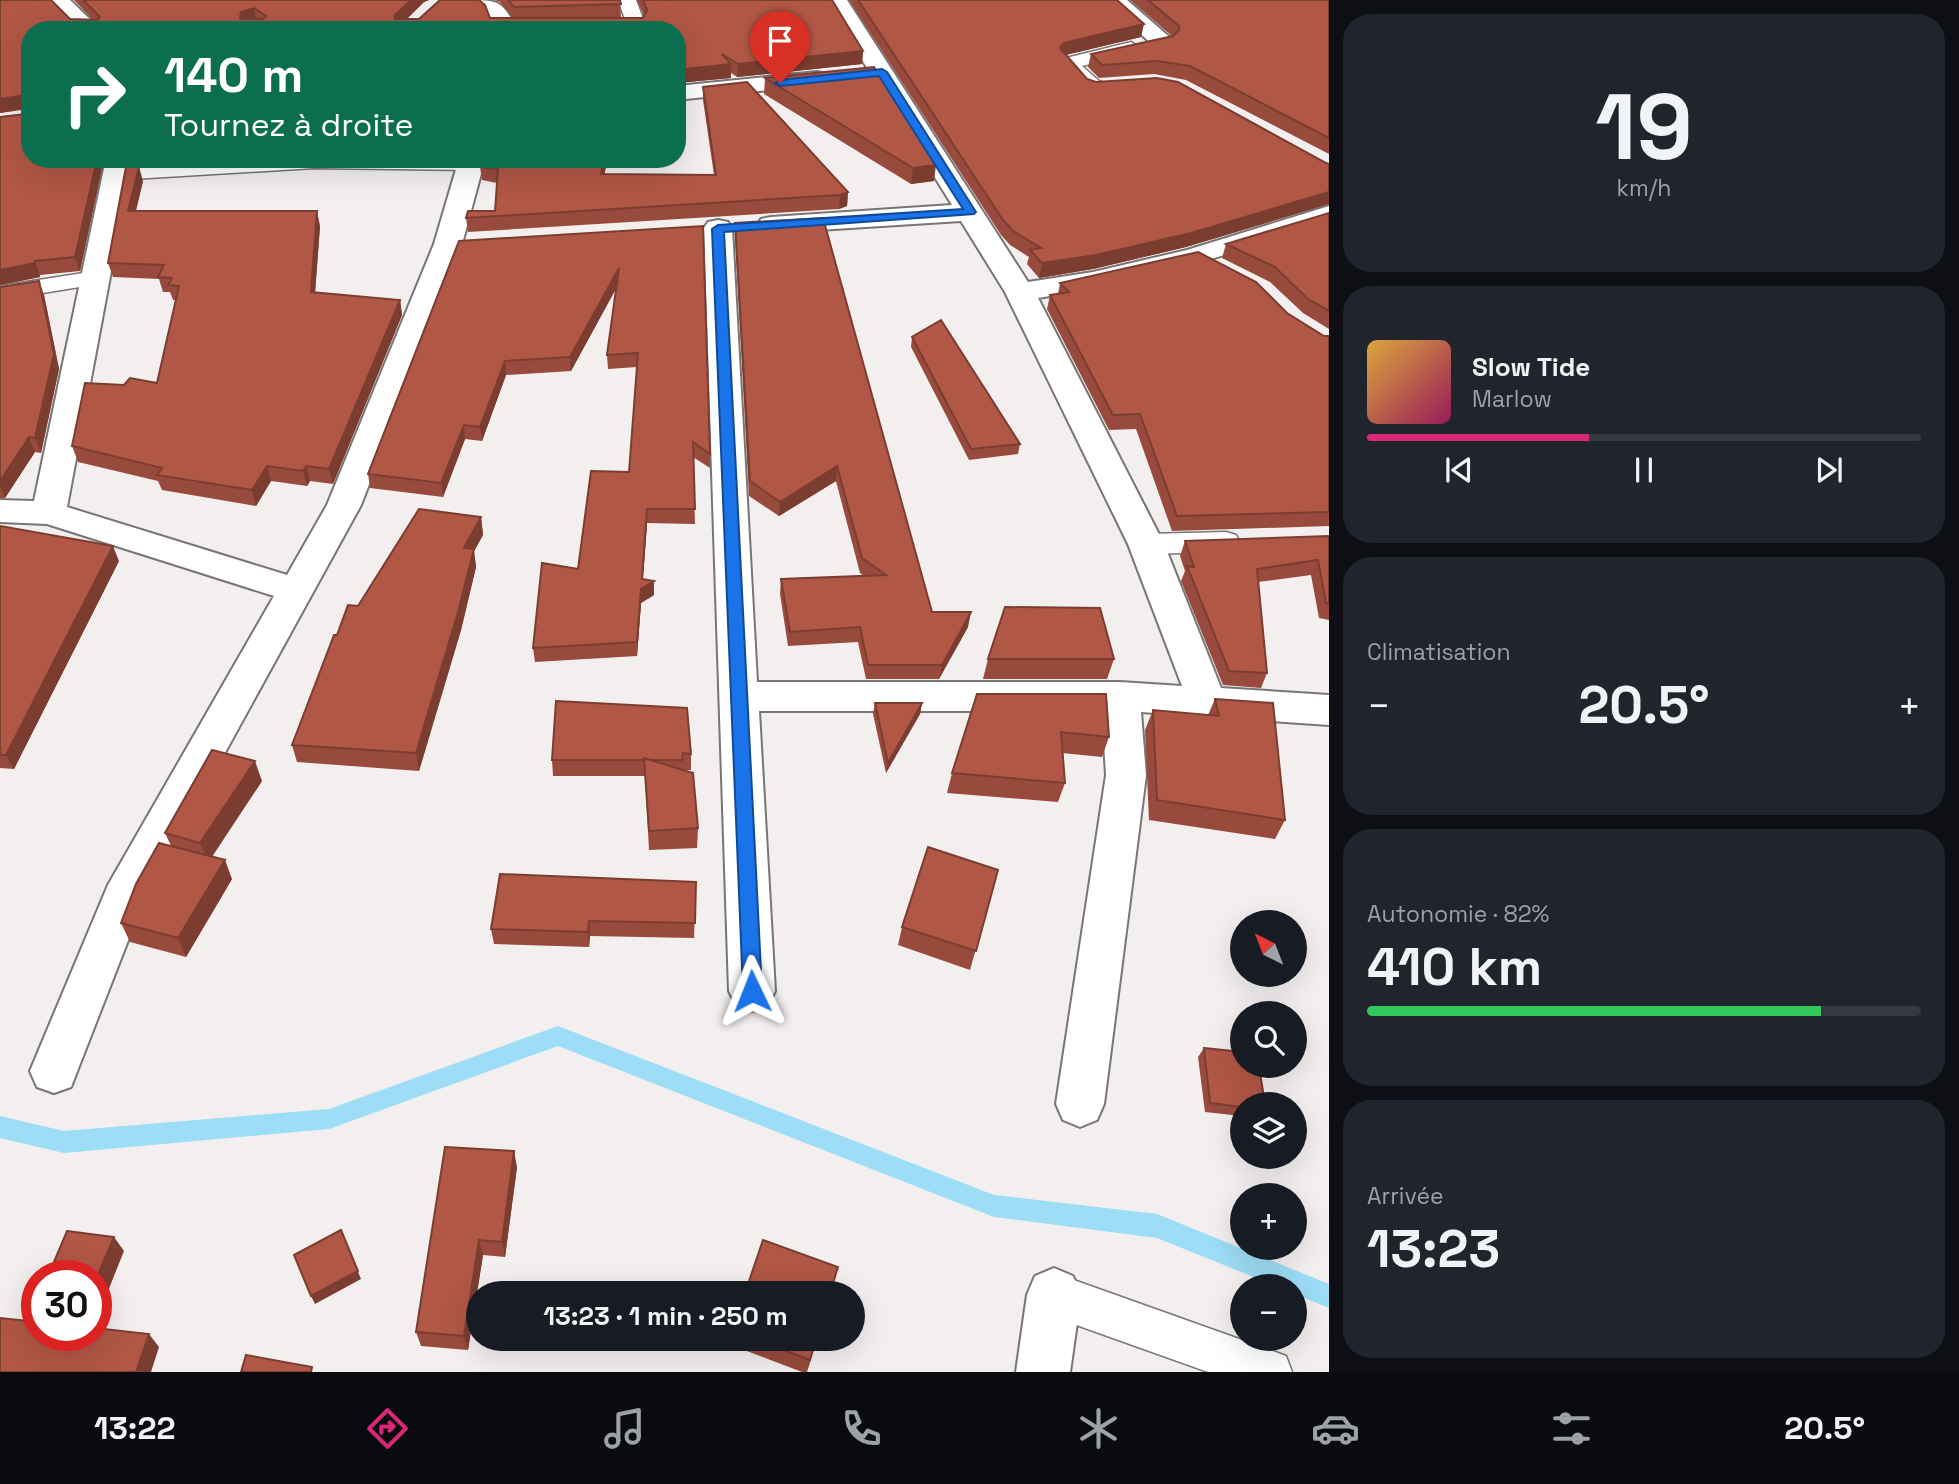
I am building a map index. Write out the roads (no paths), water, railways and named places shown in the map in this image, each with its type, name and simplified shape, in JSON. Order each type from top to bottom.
[{"type":"street","points":[[57,0],[80,21]]},
{"type":"street","points":[[480,0],[497,12],[504,21]]},
{"type":"street","points":[[836,0],[859,75],[970,212],[1020,292],[1146,544],[1207,701]]},
{"type":"street","points":[[1114,0],[1162,41]]},
{"type":"street","points":[[686,92],[859,75]]},
{"type":"street","points":[[49,513],[117,168]]},
{"type":"street","points":[[54,1071],[122,898],[344,505],[461,244],[470,168]]},
{"type":"street","points":[[752,991],[740,697],[704,229],[970,212]]},
{"type":"street","points":[[1020,292],[1094,281],[1196,256],[1329,214]]},
{"type":"street","points":[[0,511],[49,513],[295,590]]},
{"type":"street","points":[[740,697],[1120,696],[1329,710]]},
{"type":"street","points":[[1080,1104],[1126,775],[1120,696]]},
{"type":"street","points":[[1043,1372],[1054,1295]]},
{"type":"lane","points":[[627,0],[635,21]]},
{"type":"lane","points":[[1118,86],[1093,87],[1069,63],[1162,41]]},
{"type":"lane","points":[[1196,256],[1228,273]]},
{"type":"lane","points":[[0,293],[96,278]]},
{"type":"lane","points":[[1146,544],[1251,541]]},
{"type":"lane","points":[[1054,1295],[1270,1372]]},
{"type":"waterway","points":[[0,1127],[64,1142],[329,1119],[558,1036],[994,1206],[1157,1226],[1329,1296]]}]
